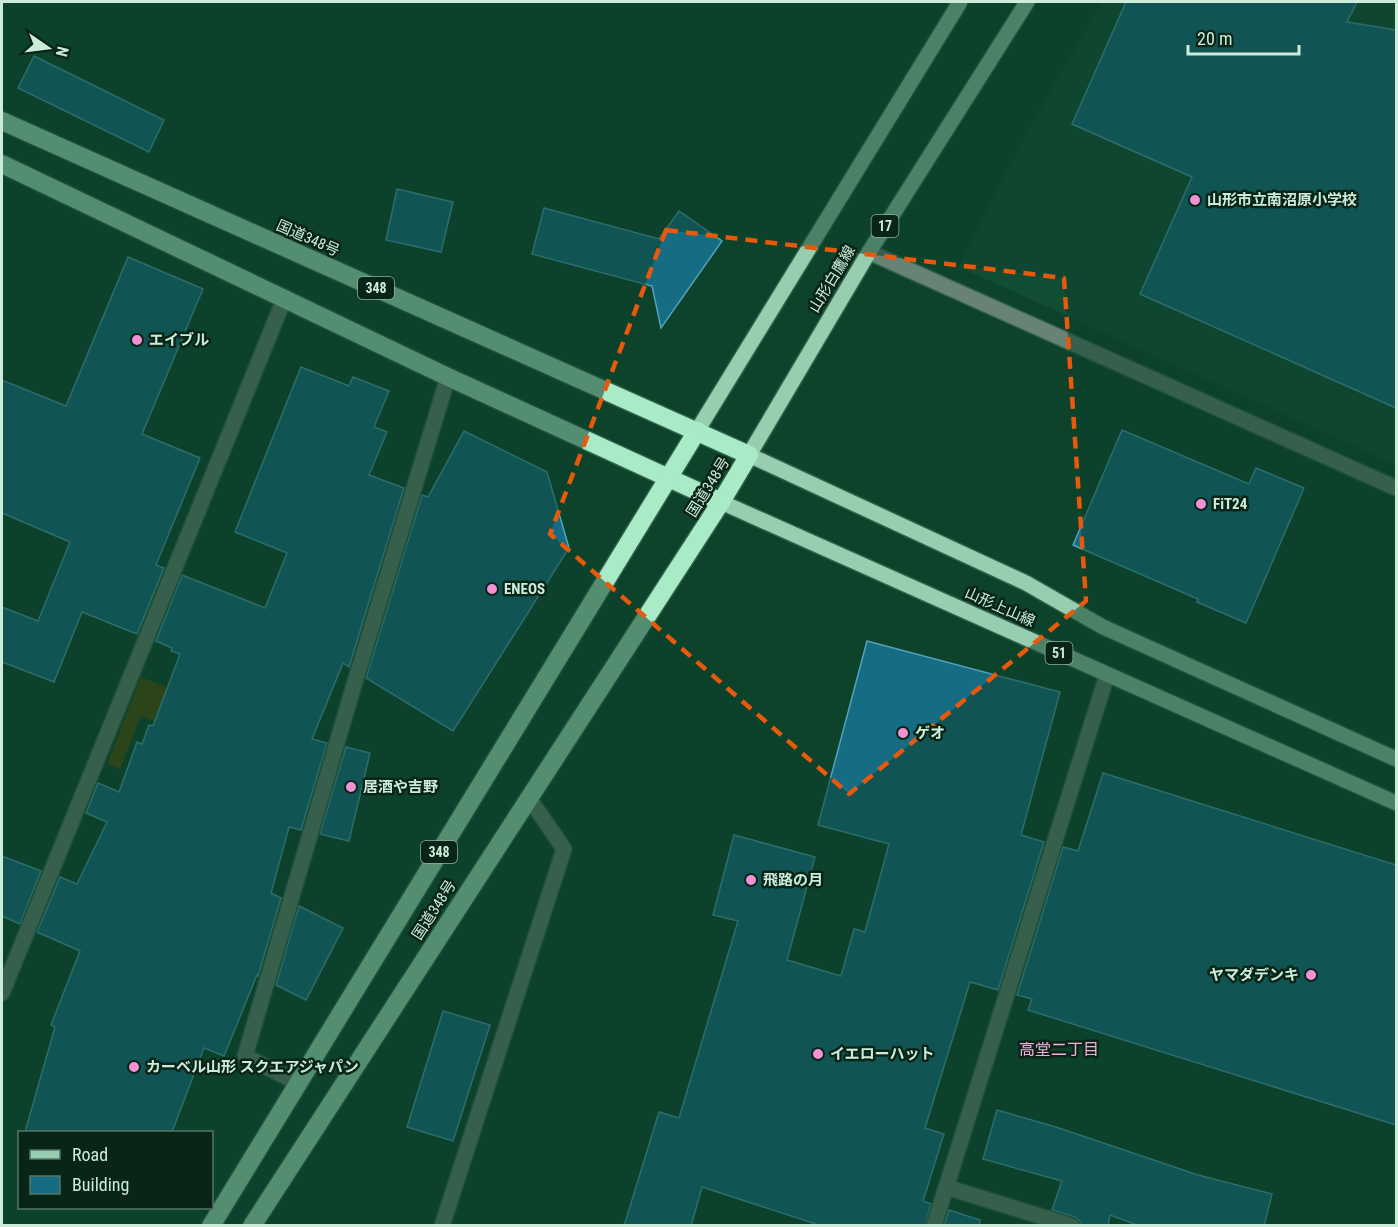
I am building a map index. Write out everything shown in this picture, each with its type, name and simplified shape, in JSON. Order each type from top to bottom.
[{"type":"highway","name":"国道348号","points":[[2,122],[749,455],[721,502],[252,1226]]},
{"type":"highway","points":[[2,164],[285,297],[448,377],[721,502]]},
{"type":"highway","name":"348","points":[[667,478],[697,431]]},
{"type":"highway","name":"国道348号","points":[[211,1226],[667,478]]},
{"type":"main road","points":[[697,431],[960,2]]},
{"type":"main road","name":"山形白鷹線","points":[[749,455],[869,252],[1027,2]]},
{"type":"main road","name":"山形上山線","points":[[749,455],[1026,583],[1103,627],[1396,759]]},
{"type":"main road","name":"山形上山線","points":[[721,502],[1396,803]]},
{"type":"lane","points":[[869,252],[1396,488]]},
{"type":"lane","points":[[2,993],[285,297]]},
{"type":"lane","points":[[298,1083],[245,1056],[354,685],[448,377]]},
{"type":"lane","points":[[934,1226],[1107,675]]},
{"type":"lane","points":[[442,1226],[564,849],[529,798]]},
{"type":"lane","points":[[946,1187],[1072,1226]]},
{"type":"highlighted area","points":[[666,230],[1064,278],[1086,601],[849,794],[550,534]]},
{"type":"shaded area","name":"山形市立南沼原小学校","points":[[1102,2],[1396,2],[1396,465],[959,267],[1026,134]]},
{"type":"shaded area","points":[[141,677],[209,704],[196,737],[141,716],[120,769],[107,764]]},
{"type":"building","name":"山形市立南沼原小学校","points":[[1126,2],[1357,2],[1347,22],[1396,30],[1396,408],[1140,294],[1192,177],[1072,124]]},
{"type":"building","points":[[34,56],[164,120],[149,152],[18,88]]},
{"type":"building","points":[[397,189],[453,202],[441,252],[386,240]]},
{"type":"building","points":[[544,208],[659,239],[679,211],[722,241],[661,328],[652,286],[532,254]]},
{"type":"building","points":[[128,257],[203,289],[142,434],[200,458],[156,565],[164,568],[137,634],[82,612],[54,682],[2,662],[2,607],[38,621],[70,542],[2,513],[2,380],[66,406]]},
{"type":"building","points":[[301,367],[349,386],[353,377],[389,391],[374,427],[387,432],[369,475],[404,488],[349,667],[343,663],[312,739],[327,743],[301,830],[289,827],[271,893],[281,898],[258,976],[224,1056],[204,1048],[172,1131],[25,1131],[55,1027],[51,1025],[80,951],[37,932],[60,877],[77,884],[107,822],[86,813],[98,783],[119,792],[137,742],[142,744],[149,725],[153,726],[180,654],[156,641],[182,575],[265,608],[287,553],[235,532]]},
{"type":"building","points":[[1122,430],[1249,484],[1256,468],[1304,488],[1246,623],[1197,602],[1198,599],[1073,545]]},
{"type":"building","points":[[464,431],[547,472],[569,548],[453,731],[366,678],[422,495],[428,497]]},
{"type":"building","points":[[867,641],[1060,692],[1021,835],[1044,842],[998,990],[970,982],[925,1128],[944,1134],[923,1201],[931,1204],[925,1226],[822,1226],[702,1187],[691,1226],[624,1226],[659,1112],[679,1118],[738,921],[713,915],[734,835],[815,857],[787,960],[841,976],[854,929],[865,932],[889,844],[818,825]]},
{"type":"building","points":[[346,747],[370,753],[349,841],[320,834]]},
{"type":"building","points":[[1103,773],[1396,865],[1396,1125],[1028,1010],[1032,999],[1017,995],[1063,847],[1078,851]]},
{"type":"building","points":[[2,856],[41,871],[20,924],[2,916]]},
{"type":"building","points":[[299,906],[343,928],[306,1000],[276,985]]},
{"type":"building","points":[[443,1011],[490,1025],[453,1141],[407,1127]]},
{"type":"building","points":[[997,1110],[1056,1127],[1198,1175],[1272,1194],[1264,1226],[1140,1226],[1110,1215],[1108,1226],[1082,1226],[1075,1217],[1052,1210],[1062,1181],[983,1159]]},
{"type":"building","points":[[949,1210],[980,1220],[979,1226],[944,1226]]},
{"type":"place","name":"山形市立南沼原小学校","points":[[1195,200]]},
{"type":"place","name":"エイブル","points":[[137,340]]},
{"type":"place","name":"FiT24","points":[[1201,504]]},
{"type":"place","name":"ENEOS","points":[[492,589]]},
{"type":"place","name":"ゲオ","points":[[903,733]]},
{"type":"place","name":"居酒や吉野","points":[[351,787]]},
{"type":"place","name":"飛路の月","points":[[751,880]]},
{"type":"place","name":"ヤマダデンキ","points":[[1311,975]]},
{"type":"place","name":"イエローハット","points":[[818,1054]]},
{"type":"place","name":"カーベル山形 スクエアジャパン","points":[[134,1067]]},
{"type":"district","name":"高堂二丁目","points":[[1059,1049]]}]
